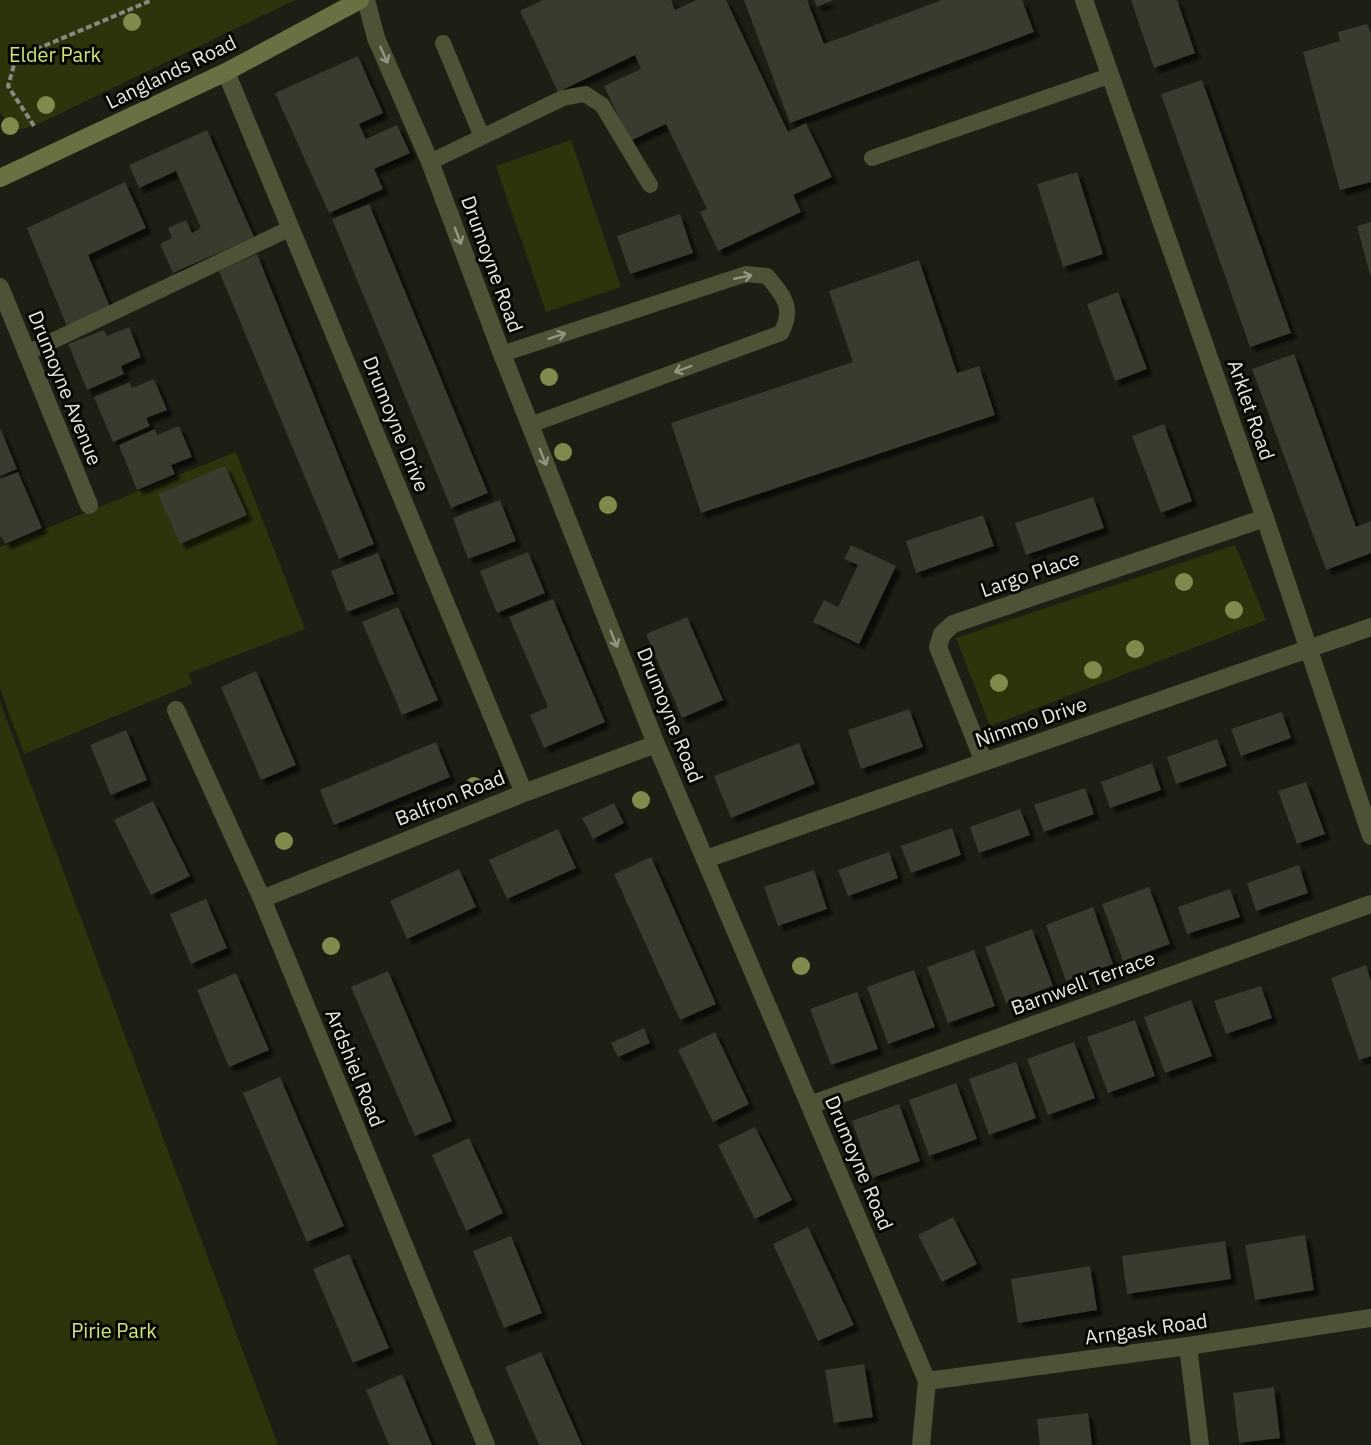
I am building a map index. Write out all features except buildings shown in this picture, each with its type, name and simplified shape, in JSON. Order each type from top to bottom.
[{"type":"street","name":"Langlands Road","points":[[0,178],[226,72],[360,0]]},
{"type":"street","name":"Drumoyne Road","points":[[366,0],[376,38],[430,162],[502,354],[656,744],[927,1381],[921,1445]]},
{"type":"street","name":"Arklet Road","points":[[1084,0],[1265,518],[1371,836]]},
{"type":"street","name":"Drumoyne Drive","points":[[226,72],[524,793]]},
{"type":"street","name":"Drumoyne Avenue","points":[[0,287],[89,505]]},
{"type":"street","name":"Largo Place","points":[[984,762],[939,647],[942,634],[953,624],[1265,518]]},
{"type":"street","name":"Nimmo Drive","points":[[706,859],[1371,627]]},
{"type":"street","name":"Ardshiel Road","points":[[176,710],[262,898],[486,1445]]},
{"type":"street","name":"Balfron Road","points":[[262,898],[524,793],[656,744]]},
{"type":"street","name":"Barnwell Terrace","points":[[810,1105],[1371,904]]},
{"type":"street","name":"Arngask Road","points":[[927,1381],[1188,1346],[1371,1318]]},
{"type":"street","points":[[1188,1346],[1200,1445]]},
{"type":"lane","points":[[443,43],[482,137]]},
{"type":"lane","points":[[872,158],[1109,75]]},
{"type":"lane","points":[[430,162],[563,98],[585,94],[602,105],[650,185]]},
{"type":"lane","points":[[27,353],[291,228]]},
{"type":"lane","points":[[502,354],[746,274],[767,276],[779,289],[788,309],[787,322],[781,333],[530,425]]},
{"type":"path","points":[[34,126],[8,86],[16,58],[152,0]]},
{"type":"green space","name":"Elder Park","points":[[0,0],[295,0],[34,126],[11,131],[0,111]]},
{"type":"green space","points":[[571,140],[621,287],[546,312],[496,166]]},
{"type":"green space","points":[[236,452],[305,629],[189,673],[192,684],[24,754],[0,688],[0,547]]},
{"type":"green space","points":[[1235,545],[1266,620],[990,726],[956,638]]},
{"type":"green space","name":"Pirie Park","points":[[0,702],[278,1445],[0,1445]]}]
